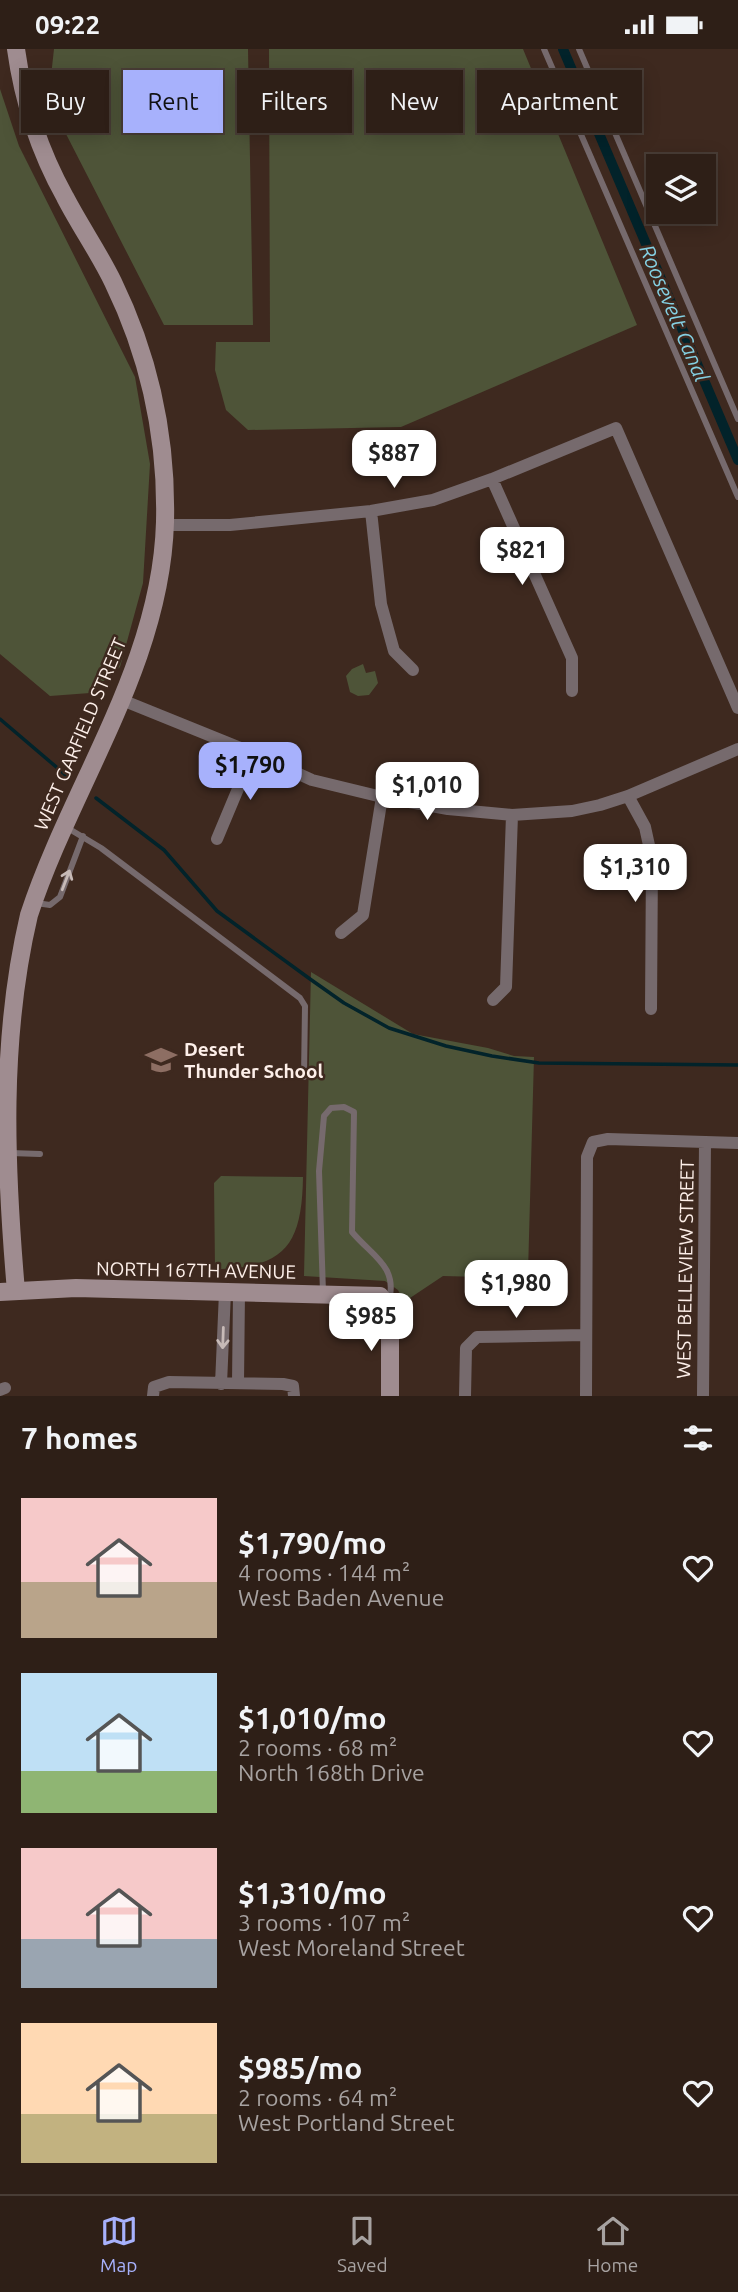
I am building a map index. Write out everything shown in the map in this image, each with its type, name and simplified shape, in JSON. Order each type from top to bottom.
[{"type":"street","name":"WEST GARFIELD STREET","points":[[8,1291],[2,1113],[5,1039],[20,952],[34,902],[64,827],[122,700],[141,651],[154,603],[165,525],[161,440],[156,404],[139,341],[111,279],[63,194],[40,143],[29,111],[16,49]]},
{"type":"street","points":[[165,525],[230,525],[370,511],[433,500],[616,428],[738,708]]},
{"type":"street","points":[[492,479],[572,658],[572,691]]},
{"type":"street","points":[[370,511],[381,604],[394,650],[413,670]]},
{"type":"street","points":[[122,700],[312,780],[448,809],[512,815],[572,811],[628,796],[738,749]]},
{"type":"street","points":[[217,839],[253,753]]},
{"type":"street","points":[[628,796],[645,827],[652,859],[651,1009]]},
{"type":"street","points":[[341,933],[363,915],[382,797]]},
{"type":"street","points":[[493,1000],[506,986],[512,815]]},
{"type":"street","points":[[586,1396],[587,1157],[593,1142],[608,1139],[738,1143]]},
{"type":"street","name":"WEST BELLEVIEW STREET","points":[[703,1396],[705,1142]]},
{"type":"street","name":"NORTH 167TH AVENUE","points":[[8,1291],[75,1288],[323,1294],[380,1296],[388,1303]]},
{"type":"street","points":[[221,1384],[232,1292]]},
{"type":"street","points":[[232,1292],[238,1384]]},
{"type":"street","points":[[388,1303],[390,1396]]},
{"type":"street","points":[[465,1396],[466,1348],[477,1337],[585,1335]]},
{"type":"street","points":[[154,1392],[169,1383],[283,1384],[293,1391]]},
{"type":"lane","points":[[544,49],[738,497]]},
{"type":"lane","points":[[579,49],[738,419]]},
{"type":"lane","points":[[64,827],[83,836],[300,998],[305,1006],[304,1077]]},
{"type":"lane","points":[[34,902],[50,905],[60,897],[83,836]]},
{"type":"lane","points":[[323,1294],[319,1171],[324,1117],[331,1108],[344,1107],[354,1112],[352,1232],[390,1271],[392,1288],[388,1303]]},
{"type":"lane","points":[[4,1153],[40,1154]]},
{"type":"green space","points":[[54,49],[248,49],[248,70],[237,70],[237,133],[250,133],[253,325],[164,325],[66,133],[109,133],[109,70],[52,70]]},
{"type":"green space","points":[[269,49],[523,49],[532,70],[477,70],[477,133],[558,133],[637,325],[401,427],[248,430],[226,410],[215,370],[216,342],[270,342],[269,133],[352,133],[352,70],[269,70]]},
{"type":"green space","points":[[0,89],[19,146],[135,377],[150,464],[143,583],[120,667],[90,693],[50,696],[0,654]]},
{"type":"green space","points":[[363,664],[366,673],[375,671],[378,683],[369,695],[358,696],[350,692],[346,676],[352,669]]},
{"type":"green space","points":[[311,972],[413,1034],[488,1048],[514,1056],[534,1057],[528,1273],[523,1278],[443,1276],[404,1302],[398,1290],[385,1281],[304,1276]]},
{"type":"green space","points":[[221,1176],[303,1177],[299,1220],[293,1236],[273,1258],[239,1268],[215,1269],[214,1183]]},
{"type":"waterway","name":"Roosevelt Canal","points":[[563,49],[738,460]]},
{"type":"waterway","points":[[0,719],[68,777]]},
{"type":"waterway","points":[[96,798],[164,850],[217,911],[344,1003],[389,1028],[446,1046],[539,1063],[738,1065]]},
{"type":"place","name":"Desert Thunder School","points":[[161,1060]]}]
